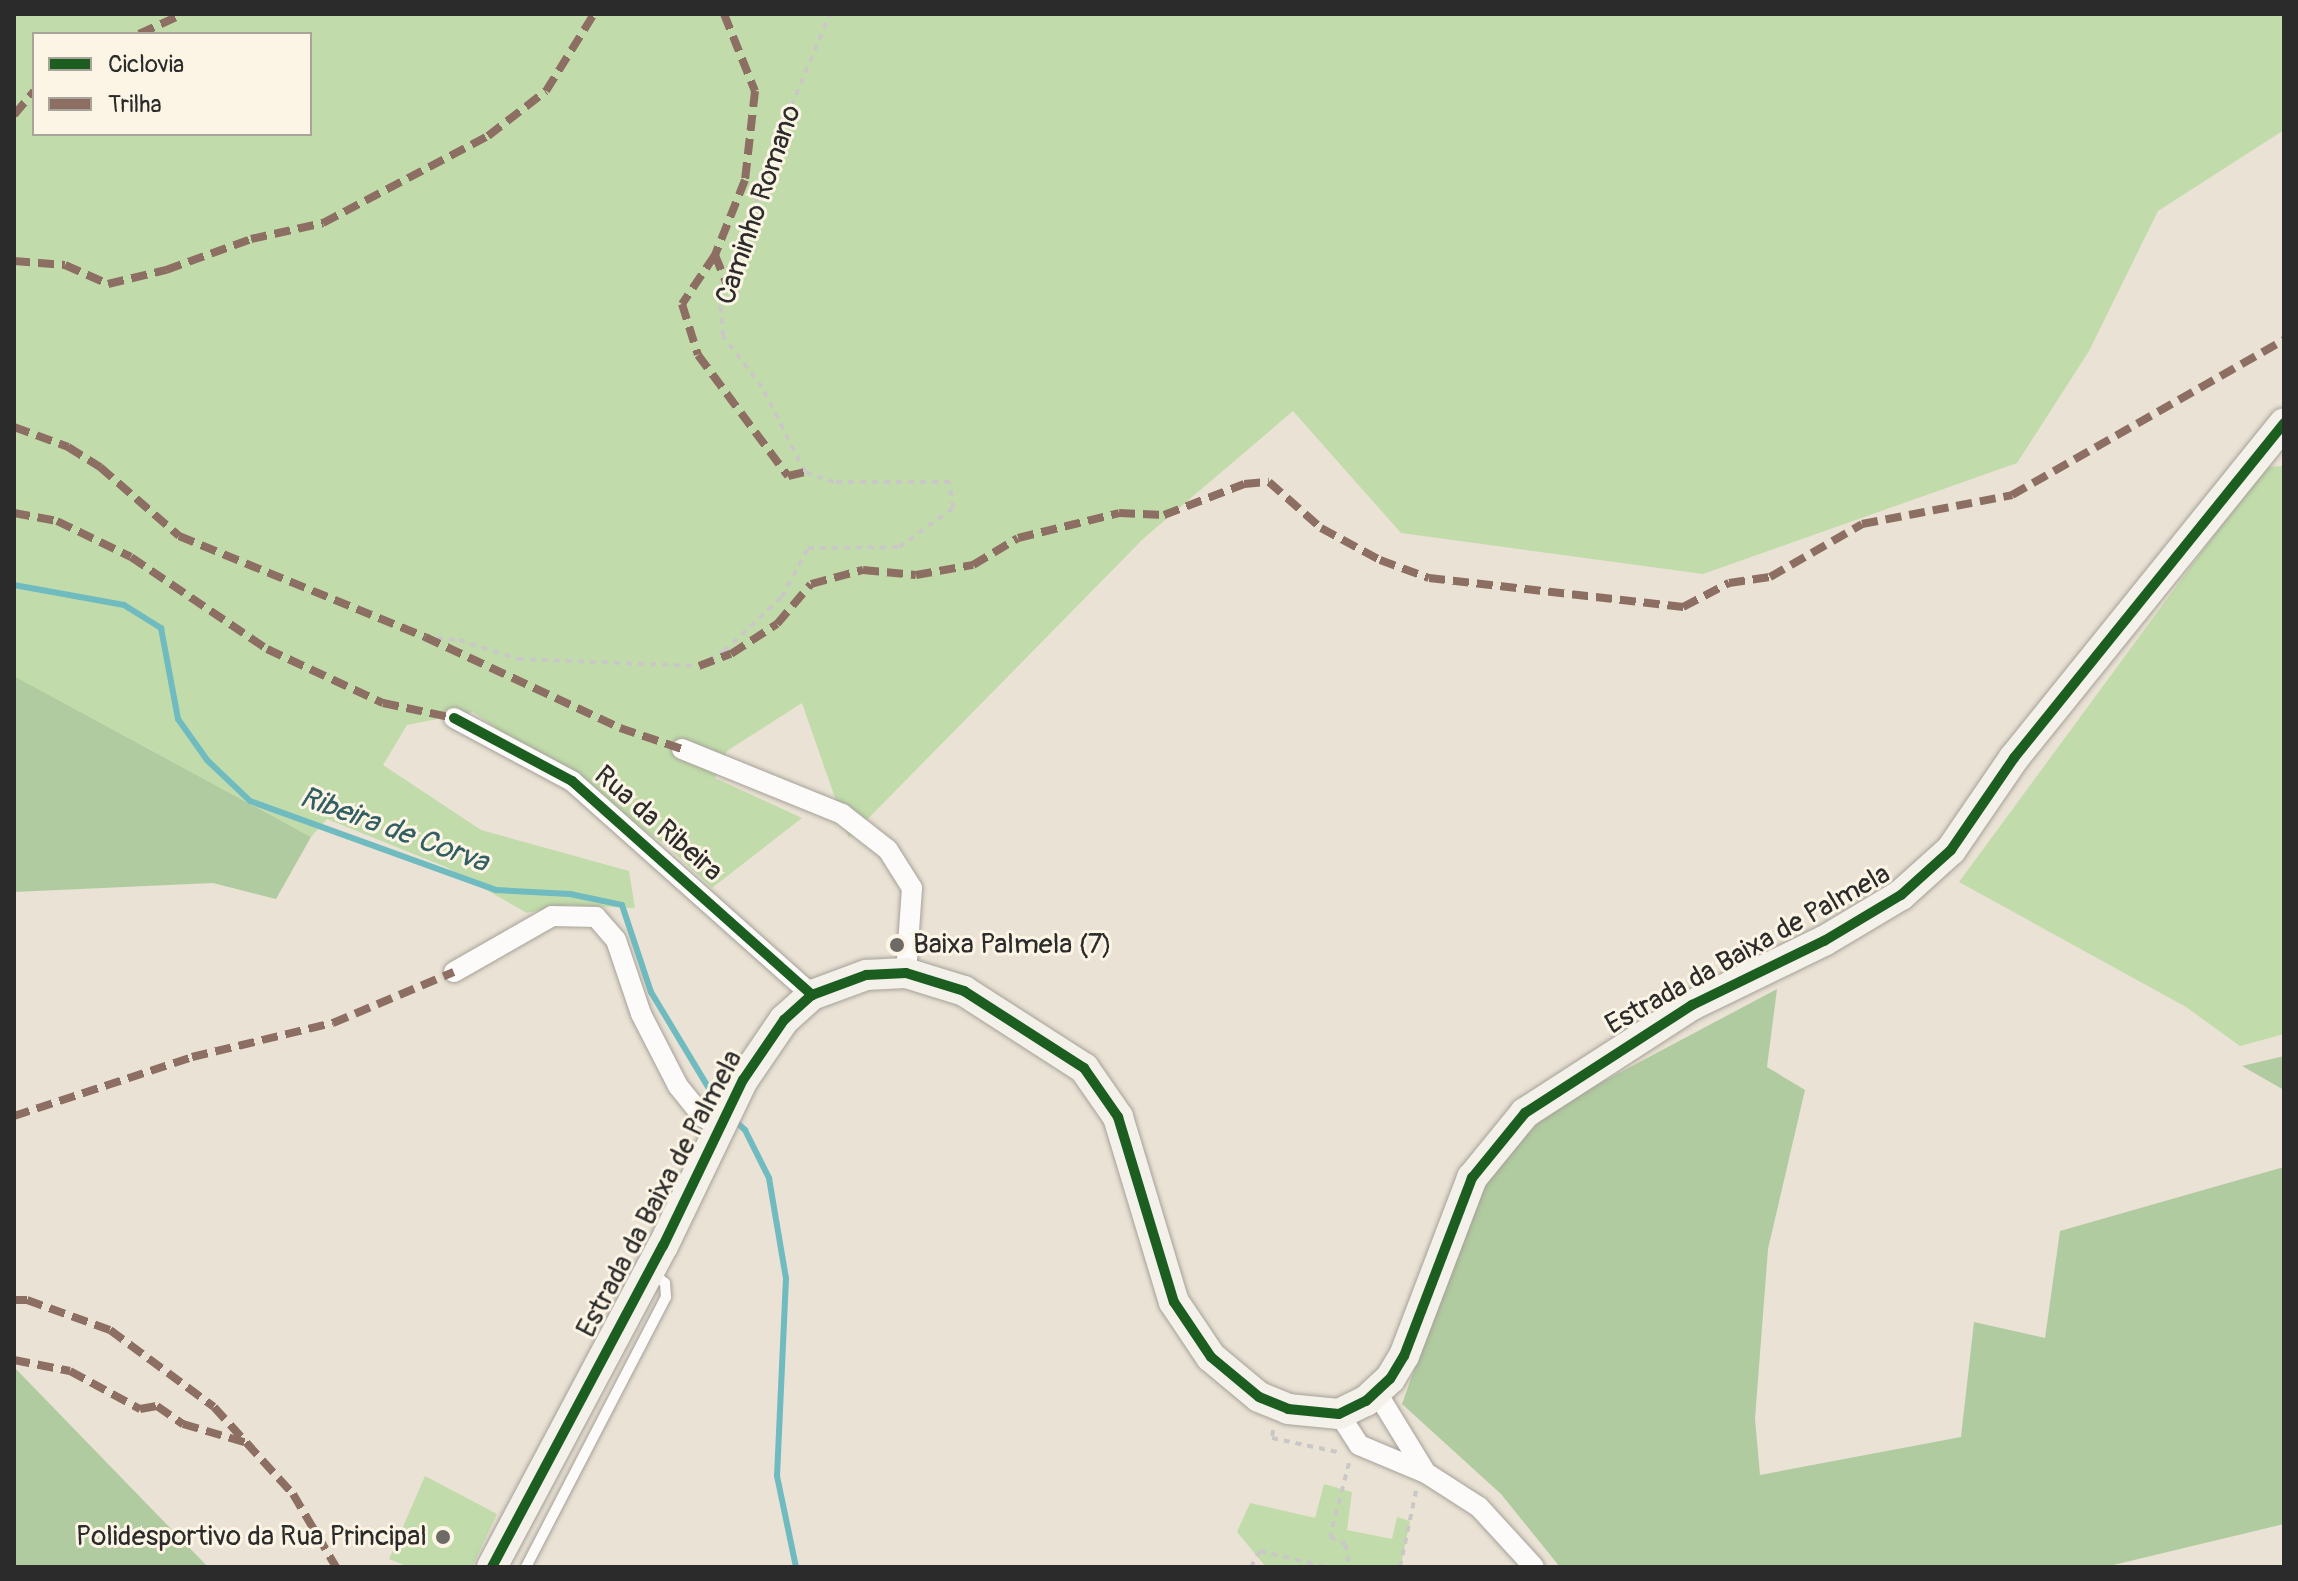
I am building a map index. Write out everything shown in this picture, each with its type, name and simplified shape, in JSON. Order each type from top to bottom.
[{"type":"street","name":"Estrada da Baixa de Palmela","points":[[492,1567],[649,1271],[743,1080],[784,1020],[812,995],[866,975],[906,973],[964,991],[1084,1068],[1118,1117],[1166,1278],[1193,1334],[1235,1380],[1259,1397],[1309,1414],[1339,1414],[1377,1393],[1411,1341],[1472,1178],[1525,1113],[1692,1005],[1824,941],[1901,895],[1951,850],[2014,758],[2284,423]]},
{"type":"street","name":"Rua da Ribeira","points":[[454,718],[572,781],[812,995]]},
{"type":"street","points":[[682,749],[842,814],[888,850],[912,888],[906,973]]},
{"type":"street","points":[[454,972],[552,916],[596,917],[616,940],[641,1014],[678,1086],[703,1117],[719,1125]]},
{"type":"street","points":[[1377,1393],[1423,1472]]},
{"type":"street","points":[[1339,1414],[1355,1441],[1374,1454],[1423,1472],[1479,1507],[1534,1567]]},
{"type":"lane","points":[[526,1567],[666,1297],[665,1283],[649,1271]]},
{"type":"path","points":[[1350,1567],[1345,1544],[1330,1537],[1355,1441]]},
{"type":"path","points":[[1400,1567],[1423,1472]]},
{"type":"path","points":[[1251,1567],[1260,1551],[1326,1567]]},
{"type":"green space","points":[[14,14],[2284,14],[2284,130],[2158,211],[2089,351],[2017,463],[1703,574],[1401,533],[1293,411],[1144,538],[849,838],[802,703],[727,751],[715,778],[802,818],[712,888],[667,846],[473,712],[407,725],[383,765],[481,830],[629,871],[635,908],[566,905],[527,913],[446,867],[327,819],[311,837],[14,676]]},
{"type":"green space","points":[[2284,466],[2284,1034],[2240,1046],[2186,1007],[1959,882],[2264,467]]},
{"type":"green space","points":[[14,676],[311,837],[276,899],[213,883],[14,892]]},
{"type":"green space","points":[[1777,989],[1767,1067],[1805,1090],[1768,1249],[1755,1419],[1760,1475],[1961,1437],[1974,1322],[2045,1338],[2060,1231],[2284,1167],[2284,1524],[2105,1567],[1560,1567],[1501,1494],[1402,1404],[1483,1176],[1555,1107]]},
{"type":"green space","points":[[2284,1056],[2284,1090],[2242,1066]]},
{"type":"green space","points":[[14,1367],[208,1567],[14,1567]]},
{"type":"green space","name":"Polidesportivo da Rua Principal","points":[[425,1476],[497,1514],[472,1567],[409,1567],[389,1559]]},
{"type":"green space","points":[[1324,1484],[1352,1492],[1347,1530],[1392,1539],[1397,1517],[1410,1521],[1401,1565],[1405,1567],[1266,1567],[1237,1532],[1250,1503],[1315,1518]]},
{"type":"waterway","name":"Ribeira de Corva","points":[[14,585],[124,605],[161,628],[178,719],[207,760],[250,801],[496,890],[570,894],[622,905],[651,992],[720,1107]]},
{"type":"waterway","points":[[734,1120],[745,1130],[769,1178],[786,1278],[777,1476],[796,1567]]},
{"type":"marked path","points":[[143,32],[183,14]]},
{"type":"marked path","points":[[14,261],[65,265],[108,284],[166,270],[251,239],[323,223],[488,136],[546,91],[594,14]]},
{"type":"marked path","points":[[724,14],[755,91],[745,180],[715,255],[727,284]]},
{"type":"marked path","points":[[14,115],[32,93]]},
{"type":"marked path","points":[[715,255],[682,304],[698,355],[788,476],[805,472]]},
{"type":"marked path","points":[[699,666],[731,654],[777,624],[811,584],[863,570],[916,575],[973,565],[1018,538],[1119,513],[1164,515],[1244,484],[1269,482],[1321,528],[1380,560],[1429,578],[1683,607],[1729,583],[1770,577],[1862,524],[2012,495],[2284,340]]},
{"type":"marked path","points":[[14,427],[68,447],[100,467],[179,536],[425,637],[620,728],[682,749]]},
{"type":"marked path","points":[[14,513],[57,521],[131,557],[267,649],[383,703],[454,718]]},
{"type":"marked path","points":[[14,1116],[192,1057],[333,1023],[454,972]]},
{"type":"marked path","points":[[14,1300],[27,1300],[110,1330],[214,1407],[293,1494],[336,1567]]},
{"type":"marked path","points":[[14,1360],[70,1371],[140,1409],[157,1406],[183,1424],[247,1443]]},
{"type":"cycle path","points":[[492,1567],[663,1246],[743,1080],[784,1020],[812,995],[866,975],[906,973],[964,991],[1084,1068],[1118,1117],[1174,1302],[1211,1357],[1259,1397],[1288,1409],[1339,1414],[1366,1401],[1390,1379],[1404,1356],[1472,1178],[1525,1113],[1692,1005],[1824,941],[1901,895],[1951,850],[2014,758],[2284,423]]},
{"type":"cycle path","points":[[454,718],[572,781],[812,995]]},
{"type":"place","name":"Baixa Palmela (7)","points":[[897,945]]},
{"type":"place","name":"Polidesportivo da Rua Principal","points":[[443,1537]]}]
